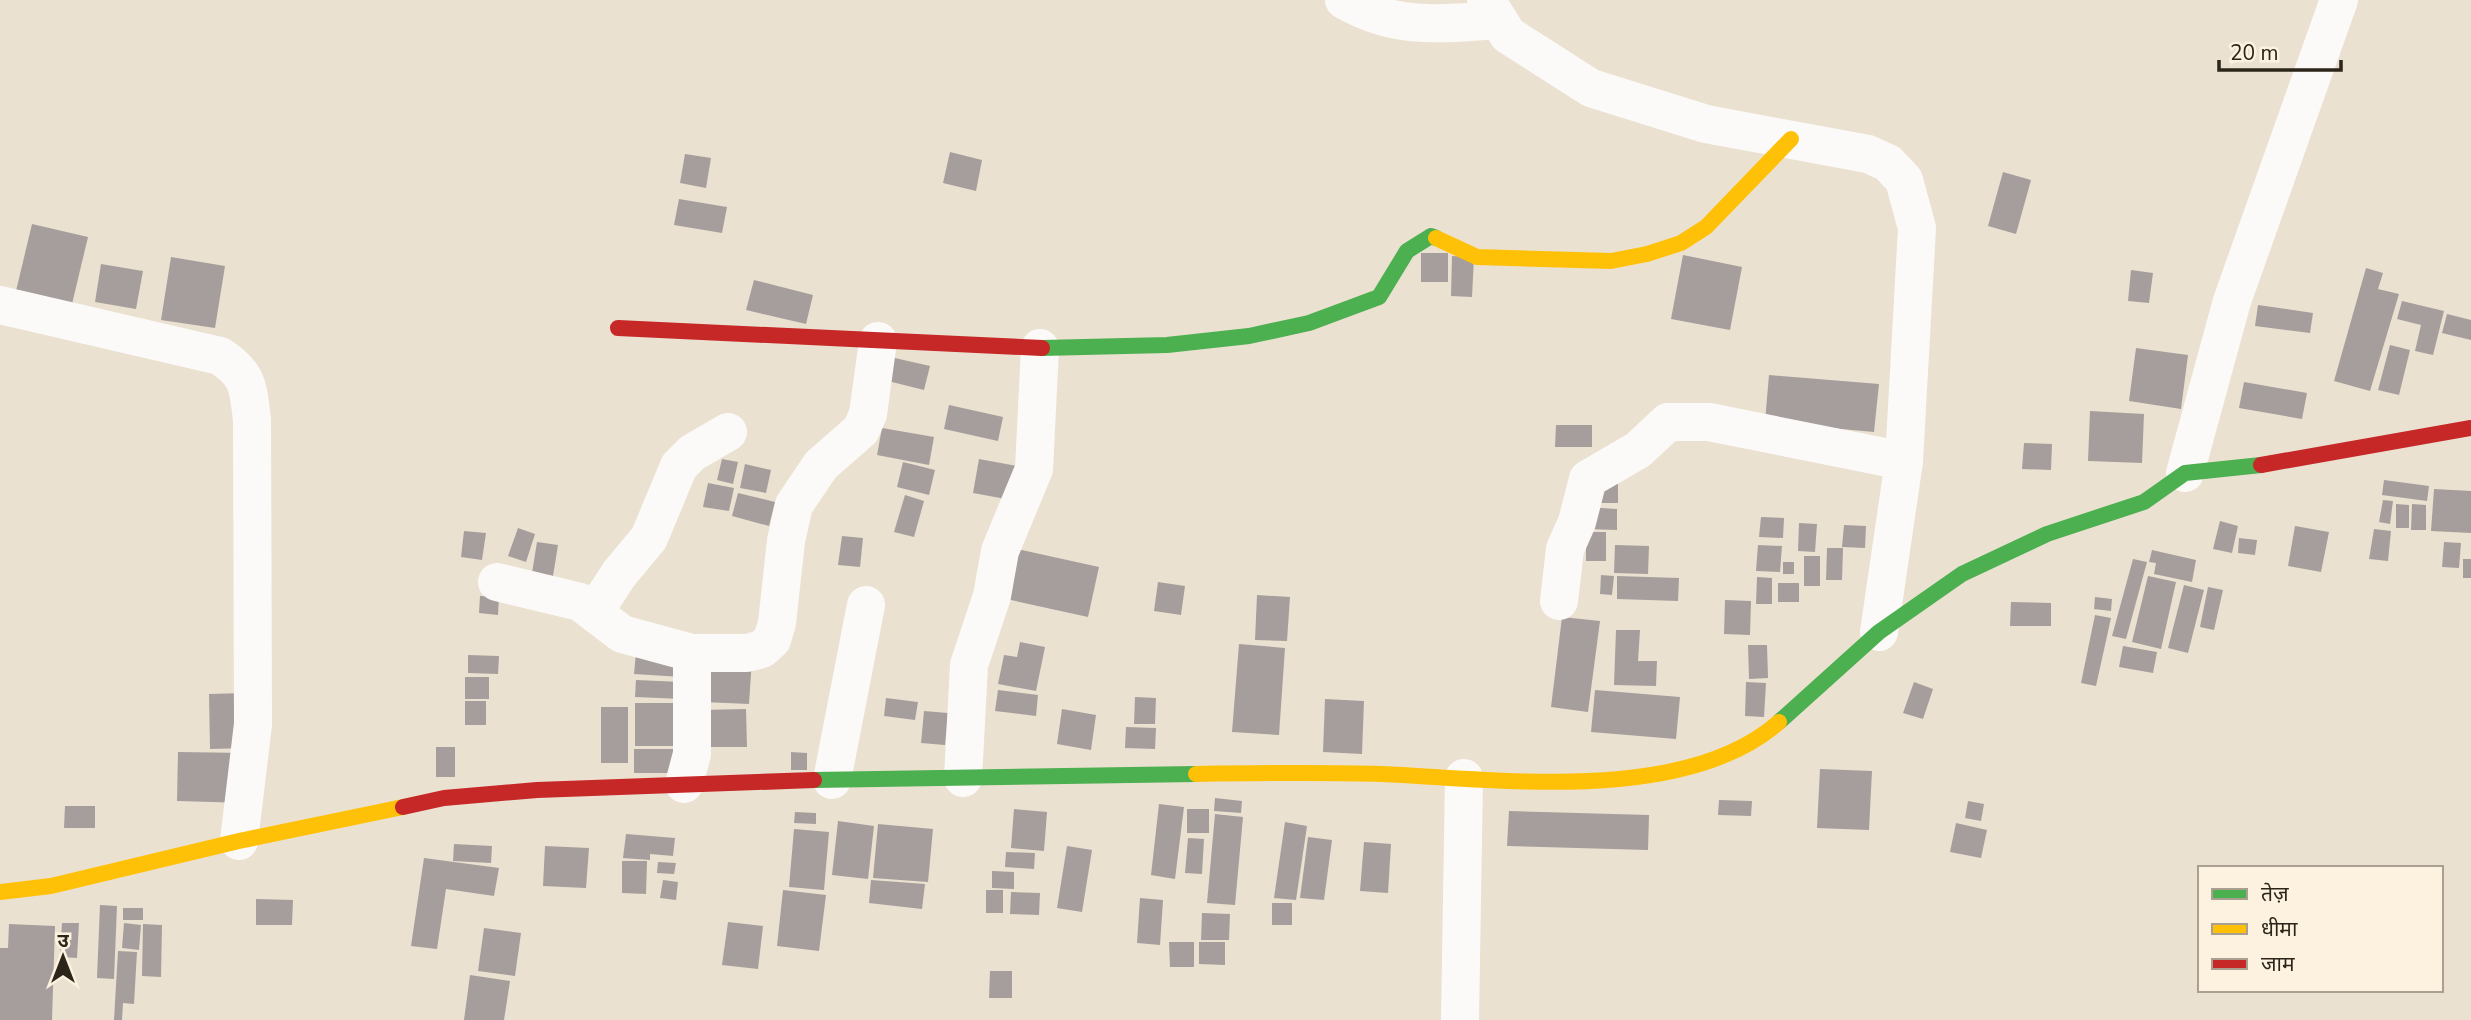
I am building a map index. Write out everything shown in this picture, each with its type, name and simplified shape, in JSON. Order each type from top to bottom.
[{"type":"street","points":[[1344,0],[1363,11],[1399,22],[1432,25],[1492,10],[1508,35],[1591,88],[1706,124],[1868,154],[1888,163],[1904,180],[1917,228],[1904,461],[1879,632]]},
{"type":"street","points":[[2185,473],[2232,301],[2339,0]]},
{"type":"street","points":[[618,328],[1040,348],[1167,345],[1249,337],[1309,323],[1380,297],[1406,251],[1431,236],[1477,257],[1611,261],[1647,254],[1681,243],[1706,227],[1791,139]]},
{"type":"street","points":[[0,304],[220,356],[239,368],[247,384],[252,419],[253,724],[239,841]]},
{"type":"street","points":[[497,582],[563,596],[595,611],[622,634],[692,653],[747,653],[762,649],[772,640],[777,623],[786,541],[794,505],[821,465],[861,430],[868,414],[878,341]]},
{"type":"street","points":[[963,778],[970,665],[992,596],[1000,551],[1034,469],[1040,348]]},
{"type":"street","points":[[1559,601],[1565,549],[1588,479],[1638,450],[1668,422],[1709,422],[1904,461]]},
{"type":"street","points":[[0,892],[51,886],[239,841],[444,799],[537,790],[832,780],[1320,772],[1592,782],[1697,767],[1738,749],[1773,726],[1879,632],[1962,574],[2047,534],[2144,502],[2185,473],[2292,461],[2471,428]]},
{"type":"street","points":[[595,611],[619,574],[649,538],[679,466],[692,453],[728,432]]},
{"type":"street","points":[[832,780],[866,605]]},
{"type":"street","points":[[684,784],[692,754],[692,653]]},
{"type":"street","points":[[1460,1020],[1464,778]]},
{"type":"building","points":[[950,152],[982,160],[976,191],[943,183]]},
{"type":"building","points":[[685,154],[711,158],[706,188],[680,183]]},
{"type":"building","points":[[2003,172],[2031,180],[2016,234],[1988,226]]},
{"type":"building","points":[[679,199],[727,207],[722,233],[674,225]]},
{"type":"building","points":[[32,224],[88,237],[72,304],[16,291]]},
{"type":"building","points":[[1421,253],[1448,253],[1448,282],[1421,282]]},
{"type":"building","points":[[1683,255],[1742,267],[1730,330],[1671,319]]},
{"type":"building","points":[[1452,256],[1474,257],[1472,297],[1451,296]]},
{"type":"building","points":[[171,257],[225,266],[215,328],[161,320]]},
{"type":"building","points":[[101,264],[143,271],[136,309],[95,302]]},
{"type":"building","points":[[2366,268],[2383,273],[2378,289],[2399,294],[2370,391],[2334,381]]},
{"type":"building","points":[[2131,270],[2153,273],[2149,303],[2128,301]]},
{"type":"building","points":[[754,280],[813,295],[806,324],[746,310]]},
{"type":"building","points":[[2402,301],[2444,311],[2433,355],[2415,351],[2421,325],[2397,319]]},
{"type":"building","points":[[2258,305],[2313,313],[2310,333],[2255,326]]},
{"type":"building","points":[[2447,314],[2471,320],[2471,340],[2442,333]]},
{"type":"building","points":[[2390,345],[2410,350],[2399,395],[2378,390]]},
{"type":"building","points":[[2136,348],[2188,355],[2181,409],[2129,401]]},
{"type":"building","points":[[886,356],[930,366],[924,390],[880,379]]},
{"type":"building","points":[[1769,375],[1879,384],[1874,432],[1765,422]]},
{"type":"building","points":[[2244,382],[2307,393],[2302,419],[2239,408]]},
{"type":"building","points":[[949,405],[1003,417],[998,441],[944,429]]},
{"type":"building","points":[[2090,411],[2144,414],[2142,463],[2088,461]]},
{"type":"building","points":[[1556,425],[1592,425],[1592,447],[1555,447]]},
{"type":"building","points":[[882,428],[934,437],[929,465],[877,455]]},
{"type":"building","points":[[2024,443],[2052,444],[2051,470],[2022,469]]},
{"type":"building","points":[[722,459],[738,462],[733,484],[717,480]]},
{"type":"building","points":[[979,459],[1017,466],[1011,500],[973,493]]},
{"type":"building","points":[[903,462],[935,470],[929,495],[897,487]]},
{"type":"building","points":[[745,464],[771,470],[766,493],[740,488]]},
{"type":"building","points":[[2384,480],[2429,486],[2427,501],[2382,495]]},
{"type":"building","points":[[1593,481],[1618,481],[1618,503],[1593,503]]},
{"type":"building","points":[[708,483],[734,488],[729,511],[703,507]]},
{"type":"building","points":[[2434,489],[2471,491],[2471,533],[2431,531]]},
{"type":"building","points":[[738,493],[775,502],[769,526],[732,516]]},
{"type":"building","points":[[905,495],[924,501],[914,537],[894,532]]},
{"type":"building","points":[[2383,500],[2393,501],[2390,524],[2379,522]]},
{"type":"building","points":[[2396,504],[2409,505],[2409,528],[2396,528]]},
{"type":"building","points":[[2412,504],[2426,505],[2426,530],[2411,530]]},
{"type":"building","points":[[1586,507],[1617,509],[1617,530],[1585,529]]},
{"type":"building","points":[[1761,517],[1784,518],[1783,538],[1759,537]]},
{"type":"building","points":[[2220,521],[2238,526],[2232,553],[2213,549]]},
{"type":"building","points":[[1799,523],[1817,524],[1815,552],[1798,551]]},
{"type":"building","points":[[1844,525],[1866,526],[1865,548],[1842,547]]},
{"type":"building","points":[[2295,526],[2329,532],[2321,572],[2288,566]]},
{"type":"building","points":[[518,528],[535,534],[526,562],[508,556]]},
{"type":"building","points":[[2374,529],[2391,531],[2388,561],[2369,559]]},
{"type":"building","points":[[464,531],[486,533],[482,560],[461,557]]},
{"type":"building","points":[[1586,532],[1606,532],[1606,561],[1586,561]]},
{"type":"building","points":[[842,536],[863,538],[860,567],[838,565]]},
{"type":"building","points":[[2239,538],[2257,540],[2255,555],[2238,553]]},
{"type":"building","points":[[537,542],[558,545],[553,576],[532,573]]},
{"type":"building","points":[[2444,542],[2461,543],[2459,568],[2442,567]]},
{"type":"building","points":[[1615,545],[1649,546],[1648,574],[1614,573]]},
{"type":"building","points":[[1758,545],[1782,546],[1780,572],[1756,571]]},
{"type":"building","points":[[1008,547],[1099,567],[1088,617],[997,597]]},
{"type":"building","points":[[1827,548],[1843,548],[1842,580],[1826,580]]},
{"type":"building","points":[[2152,550],[2196,560],[2192,582],[2154,574],[2156,563],[2149,562]]},
{"type":"building","points":[[1804,556],[1820,556],[1820,586],[1804,586]]},
{"type":"building","points":[[2133,559],[2147,562],[2126,639],[2112,636]]},
{"type":"building","points":[[2463,559],[2471,559],[2471,578],[2463,578]]},
{"type":"building","points":[[1783,562],[1794,562],[1794,574],[1783,574]]},
{"type":"building","points":[[1601,575],[1614,576],[1612,595],[1600,594]]},
{"type":"building","points":[[1617,576],[1679,578],[1678,601],[1617,599]]},
{"type":"building","points":[[2148,576],[2176,582],[2161,649],[2132,642]]},
{"type":"building","points":[[1757,577],[1772,578],[1772,604],[1756,604]]},
{"type":"building","points":[[1158,582],[1185,586],[1181,615],[1154,611]]},
{"type":"building","points":[[1778,583],[1799,583],[1799,602],[1778,602]]},
{"type":"building","points":[[2184,585],[2204,590],[2188,653],[2168,648]]},
{"type":"building","points":[[2208,587],[2223,590],[2214,630],[2200,627]]},
{"type":"building","points":[[1257,595],[1290,597],[1287,641],[1255,640]]},
{"type":"building","points":[[480,596],[499,597],[498,615],[479,613]]},
{"type":"building","points":[[2095,597],[2112,599],[2111,611],[2094,609]]},
{"type":"building","points":[[1725,600],[1751,601],[1750,635],[1724,634]]},
{"type":"building","points":[[2011,602],[2051,603],[2051,626],[2010,626]]},
{"type":"building","points":[[2095,615],[2111,618],[2096,686],[2081,683]]},
{"type":"building","points":[[1562,617],[1600,621],[1588,712],[1551,707]]},
{"type":"building","points":[[1616,630],[1640,630],[1638,661],[1657,661],[1656,686],[1614,685]]},
{"type":"building","points":[[1020,642],[1045,647],[1036,691],[998,684],[1004,655],[1017,657]]},
{"type":"building","points":[[1239,644],[1285,648],[1279,735],[1232,732]]},
{"type":"building","points":[[1748,645],[1767,645],[1768,678],[1749,679]]},
{"type":"building","points":[[2123,646],[2157,652],[2153,673],[2119,667]]},
{"type":"building","points":[[636,653],[684,657],[682,677],[634,674]]},
{"type":"building","points":[[468,655],[499,656],[498,674],[468,673]]},
{"type":"building","points":[[705,657],[752,659],[749,704],[703,702]]},
{"type":"building","points":[[465,677],[489,677],[489,699],[465,699]]},
{"type":"building","points":[[636,680],[682,682],[682,699],[635,697]]},
{"type":"building","points":[[1746,682],[1766,683],[1764,717],[1745,716]]},
{"type":"building","points":[[1914,682],[1933,689],[1923,719],[1903,713]]},
{"type":"building","points":[[998,690],[1038,695],[1036,716],[995,711]]},
{"type":"building","points":[[1595,690],[1680,697],[1676,739],[1591,732]]},
{"type":"building","points":[[247,693],[248,748],[210,749],[209,694]]},
{"type":"building","points":[[1135,697],[1156,698],[1155,724],[1134,724]]},
{"type":"building","points":[[886,698],[918,702],[915,720],[884,716]]},
{"type":"building","points":[[1325,699],[1364,701],[1362,754],[1323,752]]},
{"type":"building","points":[[465,701],[486,701],[486,725],[465,725]]},
{"type":"building","points":[[635,703],[687,703],[677,746],[635,746]]},
{"type":"building","points":[[601,707],[628,707],[628,763],[601,763]]},
{"type":"building","points":[[746,709],[747,747],[702,747],[701,710]]},
{"type":"building","points":[[1062,709],[1096,715],[1091,750],[1057,744]]},
{"type":"building","points":[[924,711],[948,713],[945,745],[921,743]]},
{"type":"building","points":[[1126,727],[1156,728],[1155,749],[1125,748]]},
{"type":"building","points":[[436,747],[455,747],[455,777],[436,777]]},
{"type":"building","points":[[634,749],[676,749],[676,773],[634,773]]},
{"type":"building","points":[[178,752],[248,753],[247,803],[177,801]]},
{"type":"building","points":[[791,752],[807,753],[807,770],[791,770]]},
{"type":"building","points":[[1820,769],[1872,771],[1869,830],[1817,828]]},
{"type":"building","points":[[1215,798],[1242,801],[1241,813],[1214,811]]},
{"type":"building","points":[[1719,800],[1752,801],[1751,816],[1718,815]]},
{"type":"building","points":[[1968,801],[1984,804],[1981,821],[1965,818]]},
{"type":"building","points":[[1159,804],[1184,807],[1175,879],[1151,875]]},
{"type":"building","points":[[65,806],[95,806],[95,828],[64,828]]},
{"type":"building","points":[[1014,809],[1047,812],[1044,851],[1011,848]]},
{"type":"building","points":[[1187,809],[1209,809],[1209,833],[1187,833]]},
{"type":"building","points":[[1509,811],[1649,815],[1648,850],[1507,846]]},
{"type":"building","points":[[795,812],[816,813],[816,824],[794,823]]},
{"type":"building","points":[[1215,814],[1243,817],[1235,905],[1207,903]]},
{"type":"building","points":[[838,821],[874,826],[868,879],[832,875]]},
{"type":"building","points":[[1285,822],[1307,826],[1296,900],[1274,898]]},
{"type":"building","points":[[1956,823],[1987,830],[1981,858],[1950,852]]},
{"type":"building","points":[[878,824],[933,829],[928,882],[873,878]]},
{"type":"building","points":[[794,829],[829,832],[824,890],[789,887]]},
{"type":"building","points":[[626,834],[675,838],[673,856],[650,854],[650,860],[623,858]]},
{"type":"building","points":[[1308,837],[1332,840],[1324,900],[1300,898]]},
{"type":"building","points":[[1188,838],[1204,839],[1202,874],[1185,873]]},
{"type":"building","points":[[1364,842],[1391,844],[1388,893],[1360,891]]},
{"type":"building","points":[[454,844],[492,846],[491,863],[453,861]]},
{"type":"building","points":[[545,846],[589,848],[586,888],[543,886]]},
{"type":"building","points":[[1067,846],[1092,850],[1082,912],[1057,908]]},
{"type":"building","points":[[1006,852],[1035,853],[1034,869],[1005,867]]},
{"type":"building","points":[[424,858],[499,868],[494,896],[446,889],[437,949],[411,946]]},
{"type":"building","points":[[622,861],[647,861],[646,894],[622,893]]},
{"type":"building","points":[[658,862],[676,863],[674,874],[657,873]]},
{"type":"building","points":[[992,871],[1014,872],[1014,889],[992,888]]},
{"type":"building","points":[[663,880],[678,882],[676,900],[660,898]]},
{"type":"building","points":[[871,880],[925,884],[922,909],[869,903]]},
{"type":"building","points":[[783,890],[826,895],[819,951],[777,946]]},
{"type":"building","points":[[986,890],[1003,890],[1003,913],[986,913]]},
{"type":"building","points":[[1011,892],[1040,893],[1039,915],[1010,914]]},
{"type":"building","points":[[1140,898],[1163,900],[1160,945],[1137,943]]},
{"type":"building","points":[[256,899],[293,900],[292,925],[256,925]]},
{"type":"building","points":[[1272,903],[1292,903],[1292,925],[1272,925]]},
{"type":"building","points":[[100,905],[117,906],[114,979],[97,978]]},
{"type":"building","points":[[123,908],[143,908],[143,920],[123,920]]},
{"type":"building","points":[[1202,913],[1230,914],[1229,940],[1201,940]]},
{"type":"building","points":[[728,922],[763,926],[758,969],[722,965]]},
{"type":"building","points":[[62,923],[79,923],[77,958],[60,957]]},
{"type":"building","points":[[124,923],[141,925],[139,950],[122,948]]},
{"type":"building","points":[[9,924],[55,926],[52,1020],[0,1020],[0,948],[8,948]]},
{"type":"building","points":[[143,924],[162,925],[161,977],[142,976]]},
{"type":"building","points":[[484,928],[521,933],[515,976],[478,971]]},
{"type":"building","points":[[1169,942],[1194,942],[1194,967],[1170,967]]},
{"type":"building","points":[[1199,942],[1225,942],[1225,965],[1199,964]]},
{"type":"building","points":[[118,951],[137,952],[134,1004],[123,1003],[122,1020],[114,1020]]},
{"type":"building","points":[[990,971],[1012,971],[1012,998],[989,998]]},
{"type":"building","points":[[470,975],[510,981],[504,1020],[464,1020]]},
{"type":"traffic: fast","points":[[1042,348],[1167,345],[1249,336],[1309,323],[1379,297],[1407,251],[1431,236],[1436,238]]},
{"type":"traffic: fast","points":[[1779,722],[1879,632],[1962,574],[2047,534],[2144,502],[2185,473],[2261,465]]},
{"type":"traffic: fast","points":[[814,780],[1196,774]]},
{"type":"traffic: slow","points":[[1436,238],[1477,257],[1611,261],[1647,254],[1681,243],[1706,227],[1791,139]]},
{"type":"traffic: slow","points":[[1196,774],[1359,773],[1534,782],[1589,781],[1643,776],[1694,766],[1740,748],[1779,722]]},
{"type":"traffic: slow","points":[[0,892],[51,886],[239,841],[403,807]]},
{"type":"traffic: jam","points":[[618,328],[1042,348]]},
{"type":"traffic: jam","points":[[2261,465],[2471,428]]},
{"type":"traffic: jam","points":[[403,807],[444,798],[537,790],[814,780]]}]
